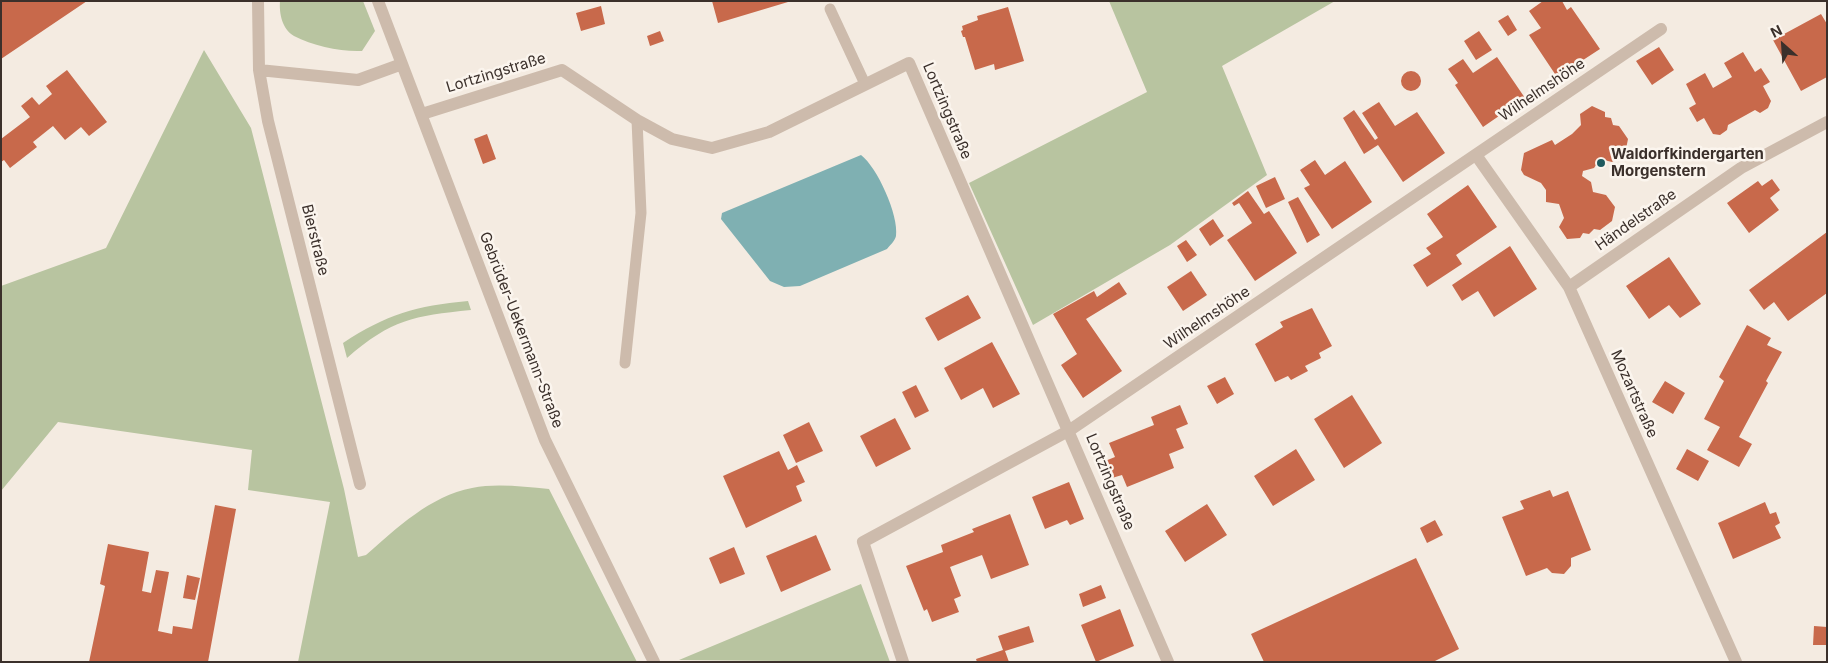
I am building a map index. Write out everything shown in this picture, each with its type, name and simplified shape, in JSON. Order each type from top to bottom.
[{"type":"street","name":"Bierstraße","points":[[258,1],[259,70],[268,121],[360,484]]},
{"type":"street","name":"Gebrüder-Uekermann-Straße","points":[[378,1],[546,440],[654,662]]},
{"type":"street","name":"Wilhelmshöhe","points":[[903,662],[863,542],[1070,430],[1661,29]]},
{"type":"street","name":"Lortzingstraße","points":[[422,114],[562,70],[637,120],[672,139],[712,148],[769,132],[909,63],[1070,430],[1168,662]]},
{"type":"street","points":[[259,70],[358,80],[402,64]]},
{"type":"street","name":"Händelstraße","points":[[1569,287],[1741,168],[1827,122]]},
{"type":"street","name":"Mozartstraße","points":[[1476,155],[1569,287],[1736,662]]},
{"type":"lane","points":[[830,9],[865,84]]},
{"type":"lane","points":[[625,363],[641,213],[637,120]]},
{"type":"green space","points":[[280,1],[363,1],[375,31],[362,51],[336,49],[310,43],[294,36],[284,25],[280,11]]},
{"type":"green space","points":[[1109,1],[1335,1],[1222,66],[1267,175],[1170,245],[1033,325],[969,183],[1147,92]]},
{"type":"green space","points":[[204,50],[251,128],[344,489],[358,557],[366,555],[415,514],[442,498],[457,492],[491,486],[549,489],[637,662],[298,662],[330,502],[248,490],[252,450],[58,422],[1,491],[1,286],[106,248]]},
{"type":"green space","points":[[468,301],[471,310],[418,318],[391,327],[377,335],[347,358],[343,343],[388,318],[417,309]]},
{"type":"green space","points":[[861,584],[890,662],[679,660]]},
{"type":"water","points":[[861,155],[874,170],[886,192],[896,227],[894,241],[887,249],[800,286],[784,287],[770,281],[721,219],[722,213]]},
{"type":"building","points":[[1,1],[87,1],[1,59]]},
{"type":"building","points":[[712,1],[788,1],[788,2],[718,23]]},
{"type":"building","points":[[1543,1],[1562,1],[1567,10],[1571,7],[1600,49],[1557,77],[1529,35],[1541,28],[1529,11]]},
{"type":"building","points":[[601,6],[605,24],[581,31],[576,13]]},
{"type":"building","points":[[1008,7],[1024,61],[995,70],[994,64],[975,70],[965,37],[963,37],[961,31],[963,30],[962,26],[978,20],[977,16]]},
{"type":"building","points":[[1821,14],[1827,24],[1827,77],[1801,91],[1773,40]]},
{"type":"building","points":[[1508,15],[1517,30],[1508,36],[1498,21]]},
{"type":"building","points":[[660,31],[664,41],[650,46],[647,36]]},
{"type":"building","points":[[1479,31],[1492,50],[1476,60],[1464,41]]},
{"type":"building","points":[[1659,47],[1674,70],[1652,85],[1636,61]]},
{"type":"building","points":[[1743,52],[1755,72],[1761,68],[1770,82],[1763,86],[1771,101],[1768,108],[1760,113],[1755,110],[1728,125],[1727,130],[1720,135],[1713,134],[1704,118],[1697,122],[1689,108],[1696,104],[1686,84],[1705,73],[1713,88],[1732,77],[1724,63]]},
{"type":"building","points":[[1497,57],[1525,98],[1483,127],[1455,85],[1458,83],[1448,69],[1463,59],[1473,73]]},
{"type":"building","points":[[67,70],[107,122],[89,136],[81,127],[65,140],[53,126],[33,142],[37,147],[10,168],[4,160],[1,162],[1,139],[30,117],[21,106],[32,97],[39,105],[52,94],[46,86]]},
{"type":"building","points":[[1411,71],[1418,74],[1421,81],[1418,88],[1411,91],[1404,88],[1401,81],[1404,74]]},
{"type":"building","points":[[1379,102],[1395,126],[1417,112],[1445,153],[1403,182],[1378,145],[1364,154],[1343,118],[1354,110],[1375,140],[1378,138],[1362,113]]},
{"type":"building","points":[[1592,106],[1605,112],[1605,117],[1611,118],[1613,125],[1619,126],[1628,139],[1625,154],[1612,162],[1600,159],[1594,168],[1583,171],[1582,176],[1591,182],[1593,192],[1606,195],[1615,207],[1612,221],[1600,230],[1594,229],[1589,234],[1583,233],[1580,238],[1567,239],[1559,227],[1564,218],[1559,204],[1546,202],[1546,190],[1541,183],[1524,175],[1521,170],[1524,153],[1552,140],[1555,145],[1572,134],[1581,125],[1580,114]]},
{"type":"building","points":[[487,134],[496,159],[483,164],[474,139]]},
{"type":"building","points":[[1315,160],[1325,175],[1345,161],[1372,202],[1332,229],[1304,188],[1310,185],[1300,170]]},
{"type":"building","points":[[1275,177],[1285,199],[1266,208],[1256,186]]},
{"type":"building","points":[[1772,179],[1780,190],[1770,198],[1779,210],[1749,233],[1727,203],[1758,181],[1762,186]]},
{"type":"building","points":[[1468,185],[1497,227],[1456,255],[1462,264],[1427,287],[1413,265],[1431,254],[1426,248],[1443,237],[1427,214]]},
{"type":"building","points":[[1248,191],[1264,214],[1269,211],[1297,253],[1255,281],[1227,240],[1252,223],[1239,203],[1234,206],[1232,203]]},
{"type":"building","points":[[1298,197],[1320,235],[1307,243],[1288,202]]},
{"type":"building","points":[[1213,219],[1224,236],[1210,246],[1199,229]]},
{"type":"building","points":[[1827,232],[1827,293],[1788,321],[1774,302],[1764,310],[1749,290]]},
{"type":"building","points":[[1186,240],[1197,255],[1187,262],[1177,246]]},
{"type":"building","points":[[1510,246],[1537,289],[1494,317],[1478,291],[1462,301],[1452,285]]},
{"type":"building","points":[[1669,257],[1701,304],[1680,318],[1669,305],[1649,319],[1626,286]]},
{"type":"building","points":[[1191,271],[1207,295],[1183,311],[1167,287]]},
{"type":"building","points":[[1119,282],[1127,294],[1086,319],[1122,371],[1083,398],[1061,365],[1077,354],[1053,314],[1094,291],[1097,297]]},
{"type":"building","points":[[968,295],[981,318],[938,341],[925,318]]},
{"type":"building","points":[[1312,308],[1332,346],[1319,353],[1321,358],[1305,366],[1308,371],[1291,380],[1288,376],[1275,382],[1255,344],[1283,327],[1280,322]]},
{"type":"building","points":[[1747,325],[1771,338],[1767,345],[1782,352],[1766,381],[1768,383],[1739,437],[1752,444],[1739,467],[1707,450],[1720,427],[1704,419],[1724,381],[1719,377]]},
{"type":"building","points":[[992,342],[1020,394],[993,408],[983,388],[961,400],[944,368]]},
{"type":"building","points":[[1225,377],[1234,394],[1217,404],[1207,386]]},
{"type":"building","points":[[1665,381],[1685,393],[1673,414],[1652,402]]},
{"type":"building","points":[[916,385],[929,411],[915,418],[902,392]]},
{"type":"building","points":[[1352,395],[1382,443],[1344,468],[1314,419]]},
{"type":"building","points":[[1180,405],[1188,424],[1176,429],[1184,448],[1169,454],[1174,468],[1127,487],[1122,475],[1112,478],[1105,461],[1115,457],[1109,443],[1154,425],[1151,417]]},
{"type":"building","points":[[895,418],[911,449],[876,467],[860,436]]},
{"type":"building","points":[[809,422],[823,451],[796,463],[783,435]]},
{"type":"building","points":[[1296,449],[1315,480],[1273,506],[1254,476]]},
{"type":"building","points":[[1687,449],[1709,461],[1698,481],[1676,469]]},
{"type":"building","points":[[779,451],[788,470],[797,465],[805,482],[796,486],[802,501],[746,528],[723,476]]},
{"type":"building","points":[[1069,482],[1084,519],[1070,525],[1067,520],[1045,529],[1032,497]]},
{"type":"building","points":[[1550,490],[1553,497],[1568,491],[1591,550],[1571,558],[1571,566],[1564,574],[1552,573],[1547,568],[1526,576],[1502,517],[1524,509],[1520,501]]},
{"type":"building","points":[[1765,502],[1770,514],[1776,512],[1780,523],[1775,526],[1781,538],[1733,559],[1718,523]]},
{"type":"building","points":[[1207,504],[1227,535],[1185,562],[1165,531]]},
{"type":"building","points":[[215,505],[236,509],[208,662],[89,662],[105,586],[100,584],[108,544],[149,552],[142,591],[151,593],[156,570],[169,572],[158,631],[172,634],[173,626],[192,629]]},
{"type":"building","points":[[1010,514],[1029,565],[991,579],[982,555],[950,567],[961,596],[954,599],[959,612],[932,622],[927,609],[924,611],[906,566],[943,552],[941,545],[974,532],[972,529]]},
{"type":"building","points":[[1435,520],[1443,535],[1427,543],[1420,528]]},
{"type":"building","points":[[816,535],[831,570],[781,592],[766,556]]},
{"type":"building","points":[[734,547],[745,574],[720,584],[709,558]]},
{"type":"building","points":[[1416,558],[1459,649],[1433,662],[1264,662],[1251,634]]},
{"type":"building","points":[[187,575],[200,578],[195,600],[183,598]]},
{"type":"building","points":[[1101,585],[1106,598],[1083,607],[1079,594]]},
{"type":"building","points":[[1120,609],[1134,646],[1096,662],[1081,625]]},
{"type":"building","points":[[1029,626],[1034,642],[1005,651],[1009,662],[977,662],[976,659],[1003,650],[998,636]]},
{"type":"building","points":[[1814,626],[1827,627],[1827,645],[1813,645]]},
{"type":"place","name":"Waldorfkindergarten Morgenstern","points":[[1601,163]]}]
